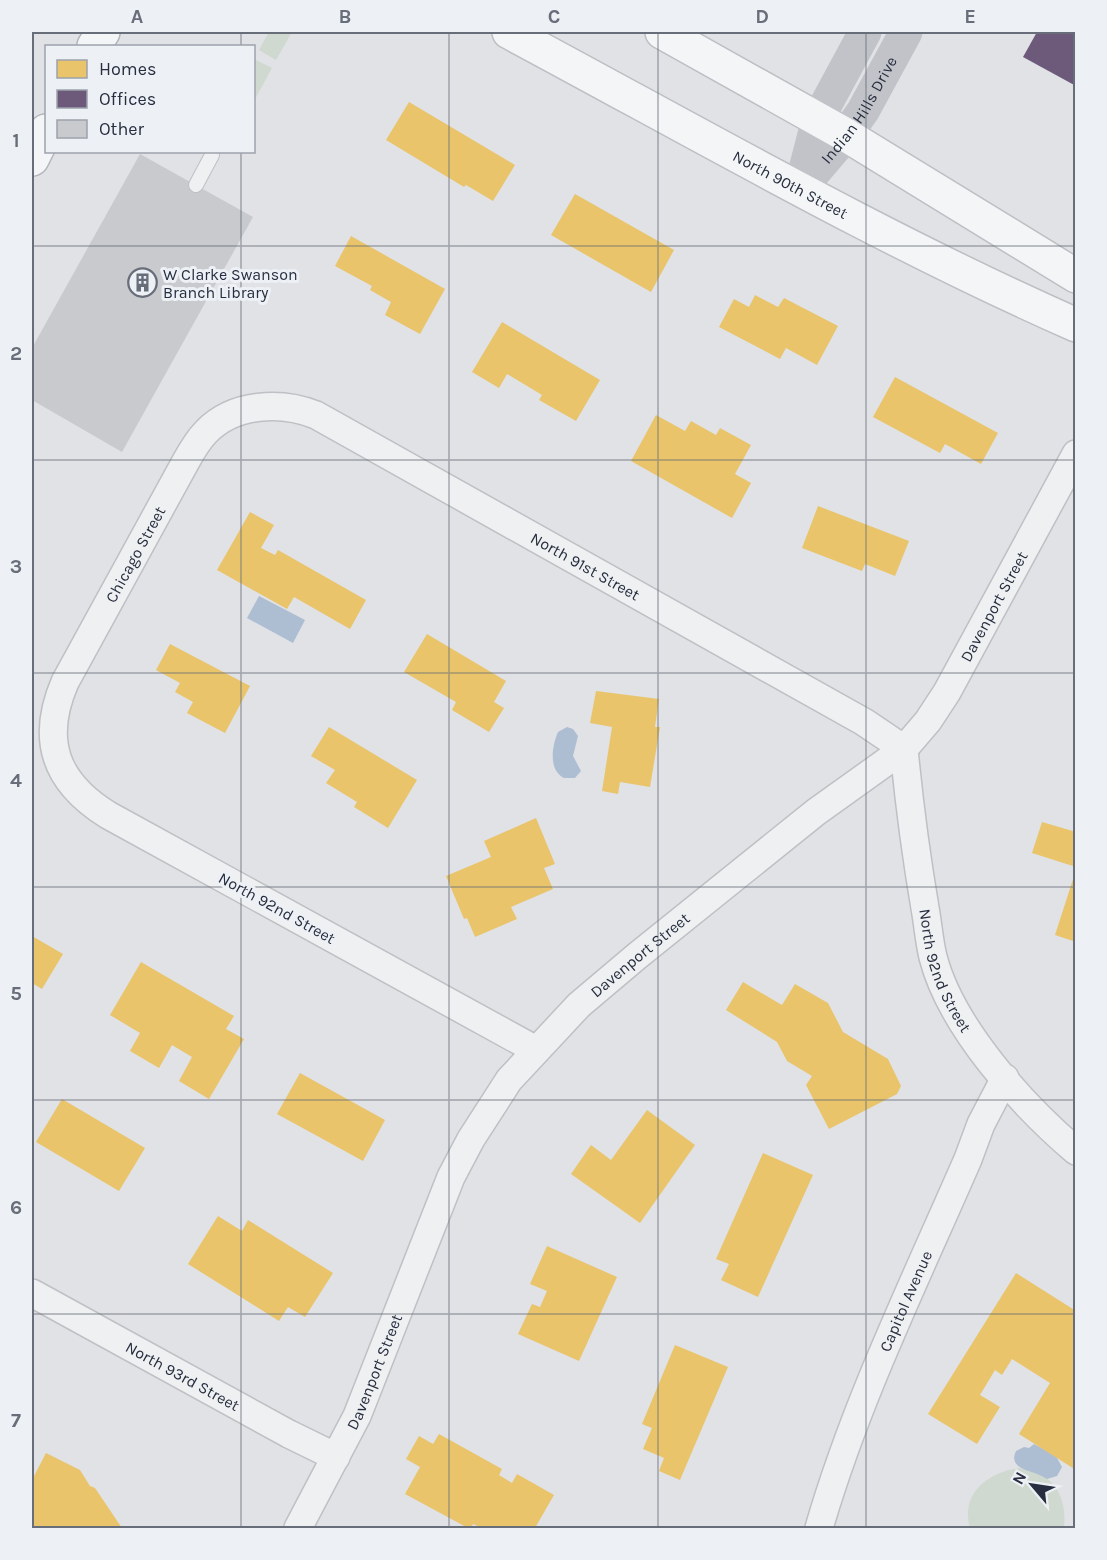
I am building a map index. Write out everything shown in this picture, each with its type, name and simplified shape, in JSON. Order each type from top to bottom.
[{"type":"main road","points":[[95,45],[103,32]]},
{"type":"main road","name":"North 90th Street","points":[[509,32],[800,189],[1076,326]]},
{"type":"main road","points":[[662,32],[846,135],[1076,276]]},
{"type":"main road","points":[[32,159],[45,133]]},
{"type":"street","name":"Indian Hills Drive","points":[[800,189],[818,119],[865,32]]},
{"type":"street","name":"Indian Hills Drive","points":[[800,189],[846,135],[863,111],[906,32]]},
{"type":"street","name":"Chicago Street","points":[[52,734],[53,717],[65,682],[198,441],[220,420],[237,412],[259,407]]},
{"type":"street","name":"North 91st Street","points":[[259,407],[294,408],[316,415],[864,722],[904,749]]},
{"type":"street","name":"Davenport Street","points":[[298,1528],[357,1416],[451,1177],[471,1139],[509,1080],[579,1005],[637,956],[816,812],[904,749],[947,692],[1076,454]]},
{"type":"street","name":"North 92nd Street","points":[[52,734],[59,765],[66,777],[77,791],[96,808],[536,1050]]},
{"type":"street","name":"North 92nd Street","points":[[904,749],[913,840],[933,958],[950,1001],[971,1038],[1048,1127],[1076,1151]]},
{"type":"street","name":"Capitol Avenue","points":[[819,1528],[830,1489],[872,1381],[981,1124],[1005,1078]]},
{"type":"street","name":"North 93rd Street","points":[[32,1293],[289,1434],[336,1457]]},
{"type":"lane","points":[[196,185],[212,154]]},
{"type":"shaded area","points":[[269,32],[292,32],[276,60],[259,50]]},
{"type":"shaded area","points":[[255,60],[272,68],[255,99]]},
{"type":"shaded area","points":[[1020,1468],[1042,1475],[1056,1488],[1063,1506],[1064,1528],[970,1528],[969,1504],[979,1486],[997,1474]]},
{"type":"water","points":[[259,596],[305,620],[293,643],[247,618]]},
{"type":"water","points":[[567,727],[573,729],[578,736],[573,756],[581,771],[575,778],[564,778],[553,764],[553,751],[558,732]]},
{"type":"water","points":[[1034,1444],[1056,1456],[1062,1467],[1057,1476],[1047,1479],[1023,1469],[1015,1462],[1016,1451],[1024,1447],[1029,1448]]},
{"type":"building: Homes","points":[[409,102],[515,165],[493,201],[466,185],[464,187],[386,140]]},
{"type":"building: Homes","points":[[575,194],[674,250],[651,292],[551,235]]},
{"type":"building: Homes","points":[[351,236],[445,289],[420,334],[385,315],[391,302],[370,290],[372,286],[335,266]]},
{"type":"building: Homes","points":[[755,295],[778,307],[784,298],[838,326],[817,365],[786,348],[780,359],[719,327],[734,299],[749,307]]},
{"type":"building: Homes","points":[[502,322],[600,380],[576,421],[539,400],[542,395],[507,374],[499,388],[472,372]]},
{"type":"building: Homes","points":[[895,377],[998,433],[981,464],[945,444],[940,453],[873,417]]},
{"type":"building: Homes","points":[[656,415],[685,431],[691,421],[716,435],[720,428],[751,445],[735,474],[751,483],[732,518],[631,461]]},
{"type":"building: Homes","points":[[818,506],[909,541],[895,576],[865,564],[862,571],[802,548]]},
{"type":"building: Homes","points":[[250,512],[274,525],[261,548],[275,555],[278,550],[366,600],[350,629],[294,597],[287,609],[217,570]]},
{"type":"building: Homes","points":[[427,634],[506,681],[494,702],[504,708],[489,732],[452,710],[456,702],[404,672]]},
{"type":"building: Homes","points":[[170,644],[250,686],[225,733],[187,713],[193,702],[175,692],[180,683],[156,670]]},
{"type":"building: Homes","points":[[596,691],[659,699],[655,727],[660,727],[650,787],[620,782],[618,794],[602,791],[612,727],[590,723]]},
{"type":"building: Homes","points":[[329,727],[417,780],[388,828],[354,807],[357,802],[326,783],[335,770],[311,756]]},
{"type":"building: Homes","points":[[536,818],[555,864],[544,868],[553,889],[511,907],[517,919],[475,937],[467,918],[464,919],[446,876],[491,857],[484,841]]},
{"type":"building: Homes","points":[[1042,822],[1076,832],[1076,867],[1032,853]]},
{"type":"building: Homes","points":[[1076,873],[1076,942],[1055,935]]},
{"type":"building: Homes","points":[[32,936],[63,954],[42,989],[32,983]]},
{"type":"building: Homes","points":[[141,962],[234,1016],[226,1029],[244,1039],[209,1099],[179,1081],[192,1057],[172,1045],[159,1068],[130,1051],[140,1033],[110,1015]]},
{"type":"building: Homes","points":[[743,982],[782,1005],[795,984],[828,1003],[843,1032],[888,1059],[901,1086],[897,1094],[829,1129],[806,1085],[812,1076],[787,1061],[777,1042],[726,1010]]},
{"type":"building: Homes","points":[[300,1073],[385,1120],[363,1161],[277,1114]]},
{"type":"building: Homes","points":[[62,1099],[145,1148],[119,1191],[36,1142]]},
{"type":"building: Homes","points":[[647,1110],[695,1145],[640,1223],[571,1174],[591,1145],[611,1160]]},
{"type":"building: Homes","points":[[763,1153],[813,1175],[758,1297],[721,1280],[729,1264],[716,1259]]},
{"type":"building: Homes","points":[[218,1216],[242,1231],[248,1220],[333,1273],[305,1317],[288,1307],[279,1321],[188,1264]]},
{"type":"building: Homes","points":[[547,1246],[617,1277],[579,1361],[518,1334],[532,1304],[540,1307],[547,1291],[530,1284]]},
{"type":"building: Homes","points":[[1016,1273],[1076,1311],[1076,1470],[1019,1434],[1050,1383],[1012,1359],[1002,1375],[995,1370],[980,1395],[1000,1407],[977,1444],[928,1414]]},
{"type":"building: Homes","points":[[675,1345],[728,1367],[680,1480],[659,1471],[664,1458],[643,1449],[652,1428],[642,1424]]},
{"type":"building: Homes","points":[[439,1434],[502,1469],[499,1475],[512,1483],[517,1474],[554,1495],[535,1528],[482,1528],[473,1524],[471,1528],[468,1528],[405,1494],[420,1467],[406,1459],[419,1436],[433,1444]]},
{"type":"building: Homes","points":[[46,1453],[80,1470],[122,1528],[32,1528],[32,1480]]},
{"type":"building: Offices","points":[[1037,32],[1076,32],[1076,86],[1023,57]]},
{"type":"building: Other","name":"W Clarke Swanson Branch Library","points":[[140,154],[253,217],[122,452],[32,400],[32,348]]},
{"type":"place","name":"W Clarke Swanson Branch Library","points":[[142,283]]}]
